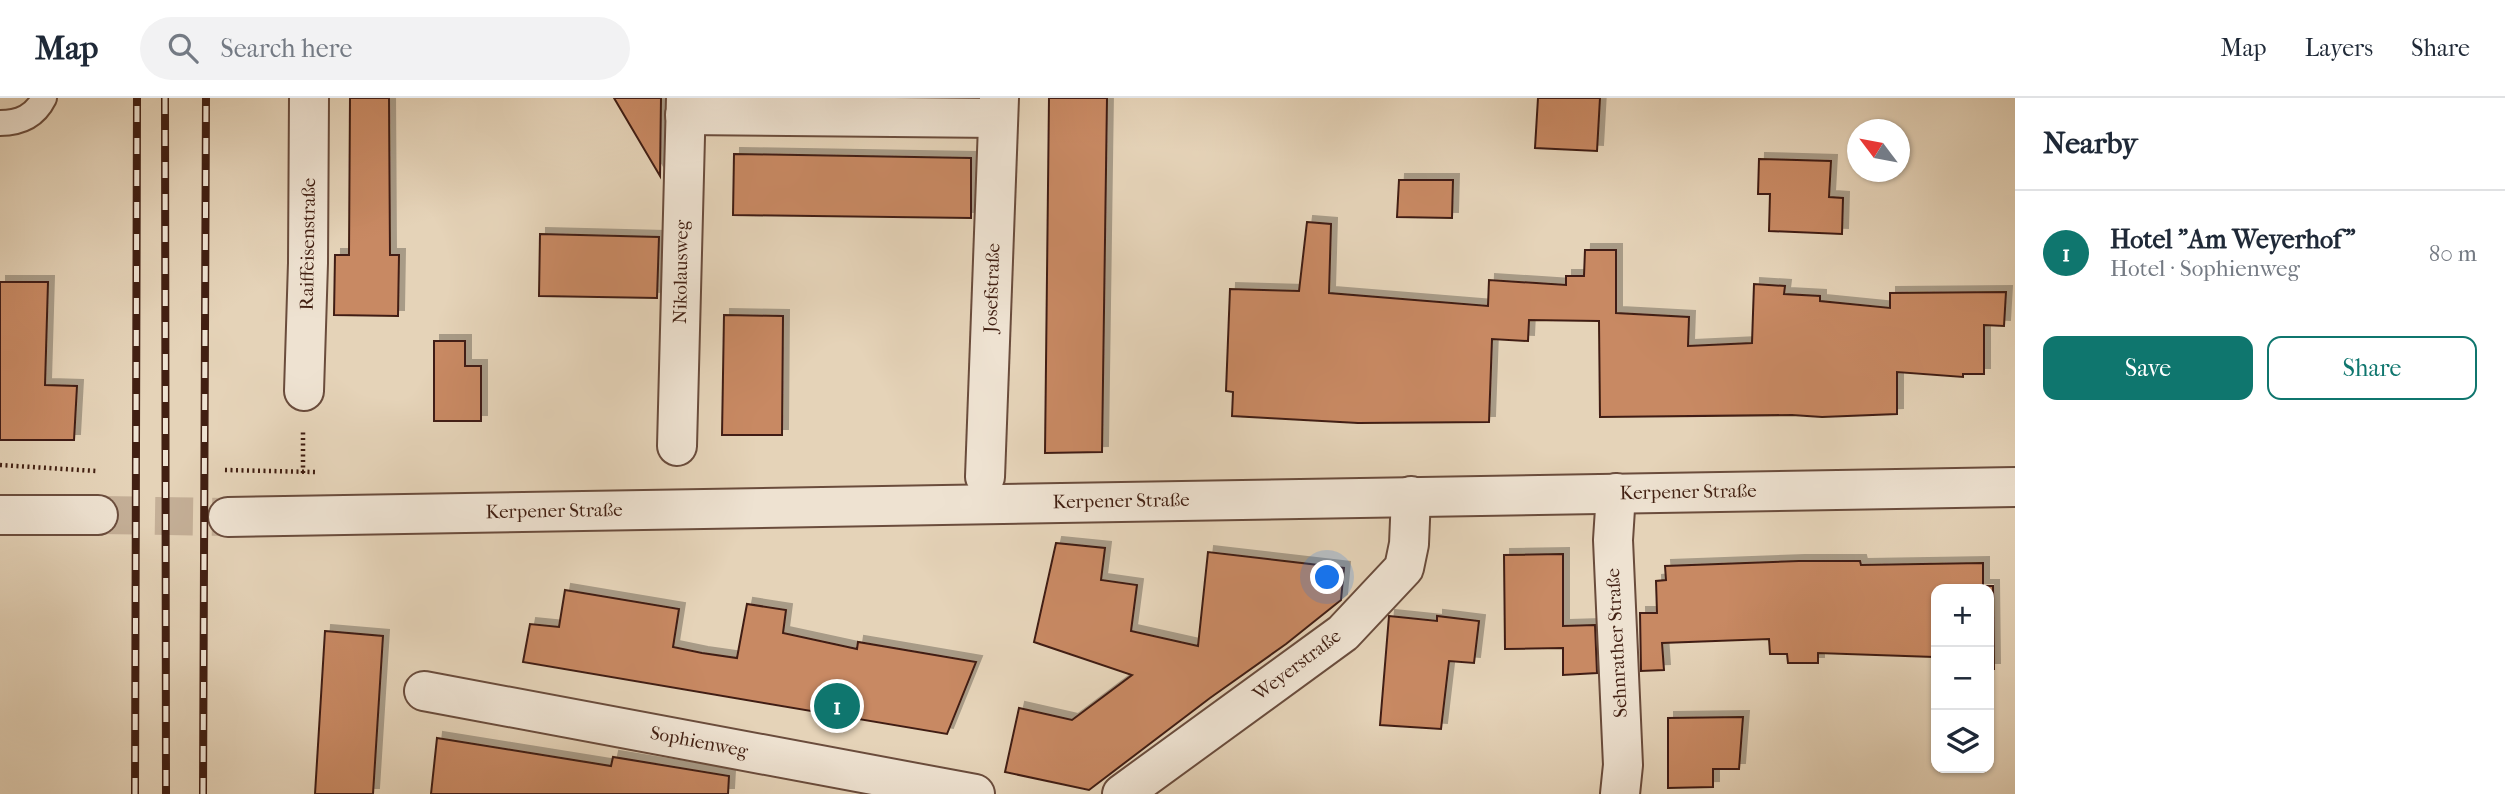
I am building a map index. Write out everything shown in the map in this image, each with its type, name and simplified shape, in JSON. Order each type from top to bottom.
[{"type":"street","name":"Raiffeisenstraße","points":[[304,391],[309,98]]},
{"type":"street","points":[[685,106],[998,108]]},
{"type":"street","name":"Nikolausweg","points":[[677,446],[685,106]]},
{"type":"street","name":"Josefstraße","points":[[985,477],[998,108]]},
{"type":"street","name":"Kerpener Straße","points":[[228,517],[2015,487]]},
{"type":"street","name":"Sehnrather Straße","points":[[1616,493],[1613,540],[1623,765],[1620,794]]},
{"type":"street","name":"Weyerstraße","points":[[1122,794],[1343,633],[1404,568],[1409,544],[1412,496]]},
{"type":"street","points":[[0,515],[98,515]]},
{"type":"street","name":"Sophienweg","points":[[424,691],[975,794]]},
{"type":"lane","points":[[0,123],[24,120],[39,108],[44,98]]},
{"type":"path","points":[[0,466],[96,471]]},
{"type":"path","points":[[225,471],[304,471]]},
{"type":"building","points":[[350,98],[389,98],[390,255],[399,255],[398,316],[334,315],[335,255],[349,255]]},
{"type":"building","points":[[614,98],[661,98],[660,176]]},
{"type":"building","points":[[1049,98],[1107,98],[1102,452],[1045,453]]},
{"type":"building","points":[[1538,98],[1600,98],[1597,151],[1535,148]]},
{"type":"building","points":[[734,154],[971,158],[971,218],[733,215]]},
{"type":"building","points":[[1759,159],[1831,161],[1829,197],[1843,198],[1842,234],[1769,231],[1770,194],[1758,194]]},
{"type":"building","points":[[1399,180],[1453,180],[1452,218],[1397,217]]},
{"type":"building","points":[[1307,222],[1331,224],[1329,293],[1488,306],[1489,280],[1566,285],[1566,276],[1584,276],[1585,250],[1616,250],[1616,313],[1689,317],[1688,346],[1752,343],[1754,284],[1785,286],[1784,294],[1820,296],[1820,301],[1890,308],[1890,293],[2006,292],[2004,326],[1984,325],[1984,374],[1963,374],[1963,377],[1897,372],[1897,414],[1822,417],[1600,417],[1599,321],[1529,320],[1528,341],[1492,339],[1489,422],[1358,423],[1232,416],[1233,392],[1226,391],[1230,289],[1299,291]]},
{"type":"building","points":[[540,234],[659,237],[657,298],[539,296]]},
{"type":"building","points":[[0,282],[48,282],[45,385],[77,386],[74,440],[0,440]]},
{"type":"building","points":[[724,315],[783,316],[782,435],[722,435]]},
{"type":"building","points":[[434,341],[465,341],[465,366],[481,366],[481,421],[434,421]]},
{"type":"building","points":[[1056,543],[1105,548],[1101,580],[1137,585],[1131,631],[1198,646],[1208,552],[1344,568],[1341,600],[1089,790],[1005,772],[1019,708],[1072,720],[1132,675],[1034,642]]},
{"type":"building","points":[[1563,554],[1563,626],[1595,625],[1597,673],[1563,675],[1563,648],[1505,649],[1504,555]]},
{"type":"building","points":[[1799,561],[1860,561],[1861,565],[1983,563],[1983,584],[1931,584],[1931,657],[1818,653],[1818,663],[1788,663],[1787,654],[1770,654],[1769,639],[1662,643],[1664,670],[1641,671],[1640,613],[1657,613],[1656,581],[1666,580],[1665,566]]},
{"type":"building","points":[[565,590],[679,609],[673,647],[702,653],[737,658],[747,604],[786,610],[783,633],[857,649],[858,642],[976,662],[947,734],[523,662],[530,624],[559,627]]},
{"type":"building","points":[[1389,616],[1437,621],[1437,616],[1479,621],[1474,663],[1449,661],[1441,729],[1380,725]]},
{"type":"building","points":[[325,631],[383,636],[373,794],[315,794]]},
{"type":"building","points":[[1743,717],[1739,769],[1713,769],[1713,787],[1668,788],[1668,718]]},
{"type":"building","points":[[437,738],[611,766],[613,757],[729,776],[728,794],[431,794]]},
{"type":"tunnel","points":[[98,515],[228,517]]},
{"type":"railway","points":[[135,794],[137,98]]},
{"type":"railway","points":[[165,98],[166,794]]},
{"type":"railway","points":[[203,794],[206,98]]},
{"type":"place","name":"Hotel \"Am Weyerhof\"","points":[[837,706]]}]
